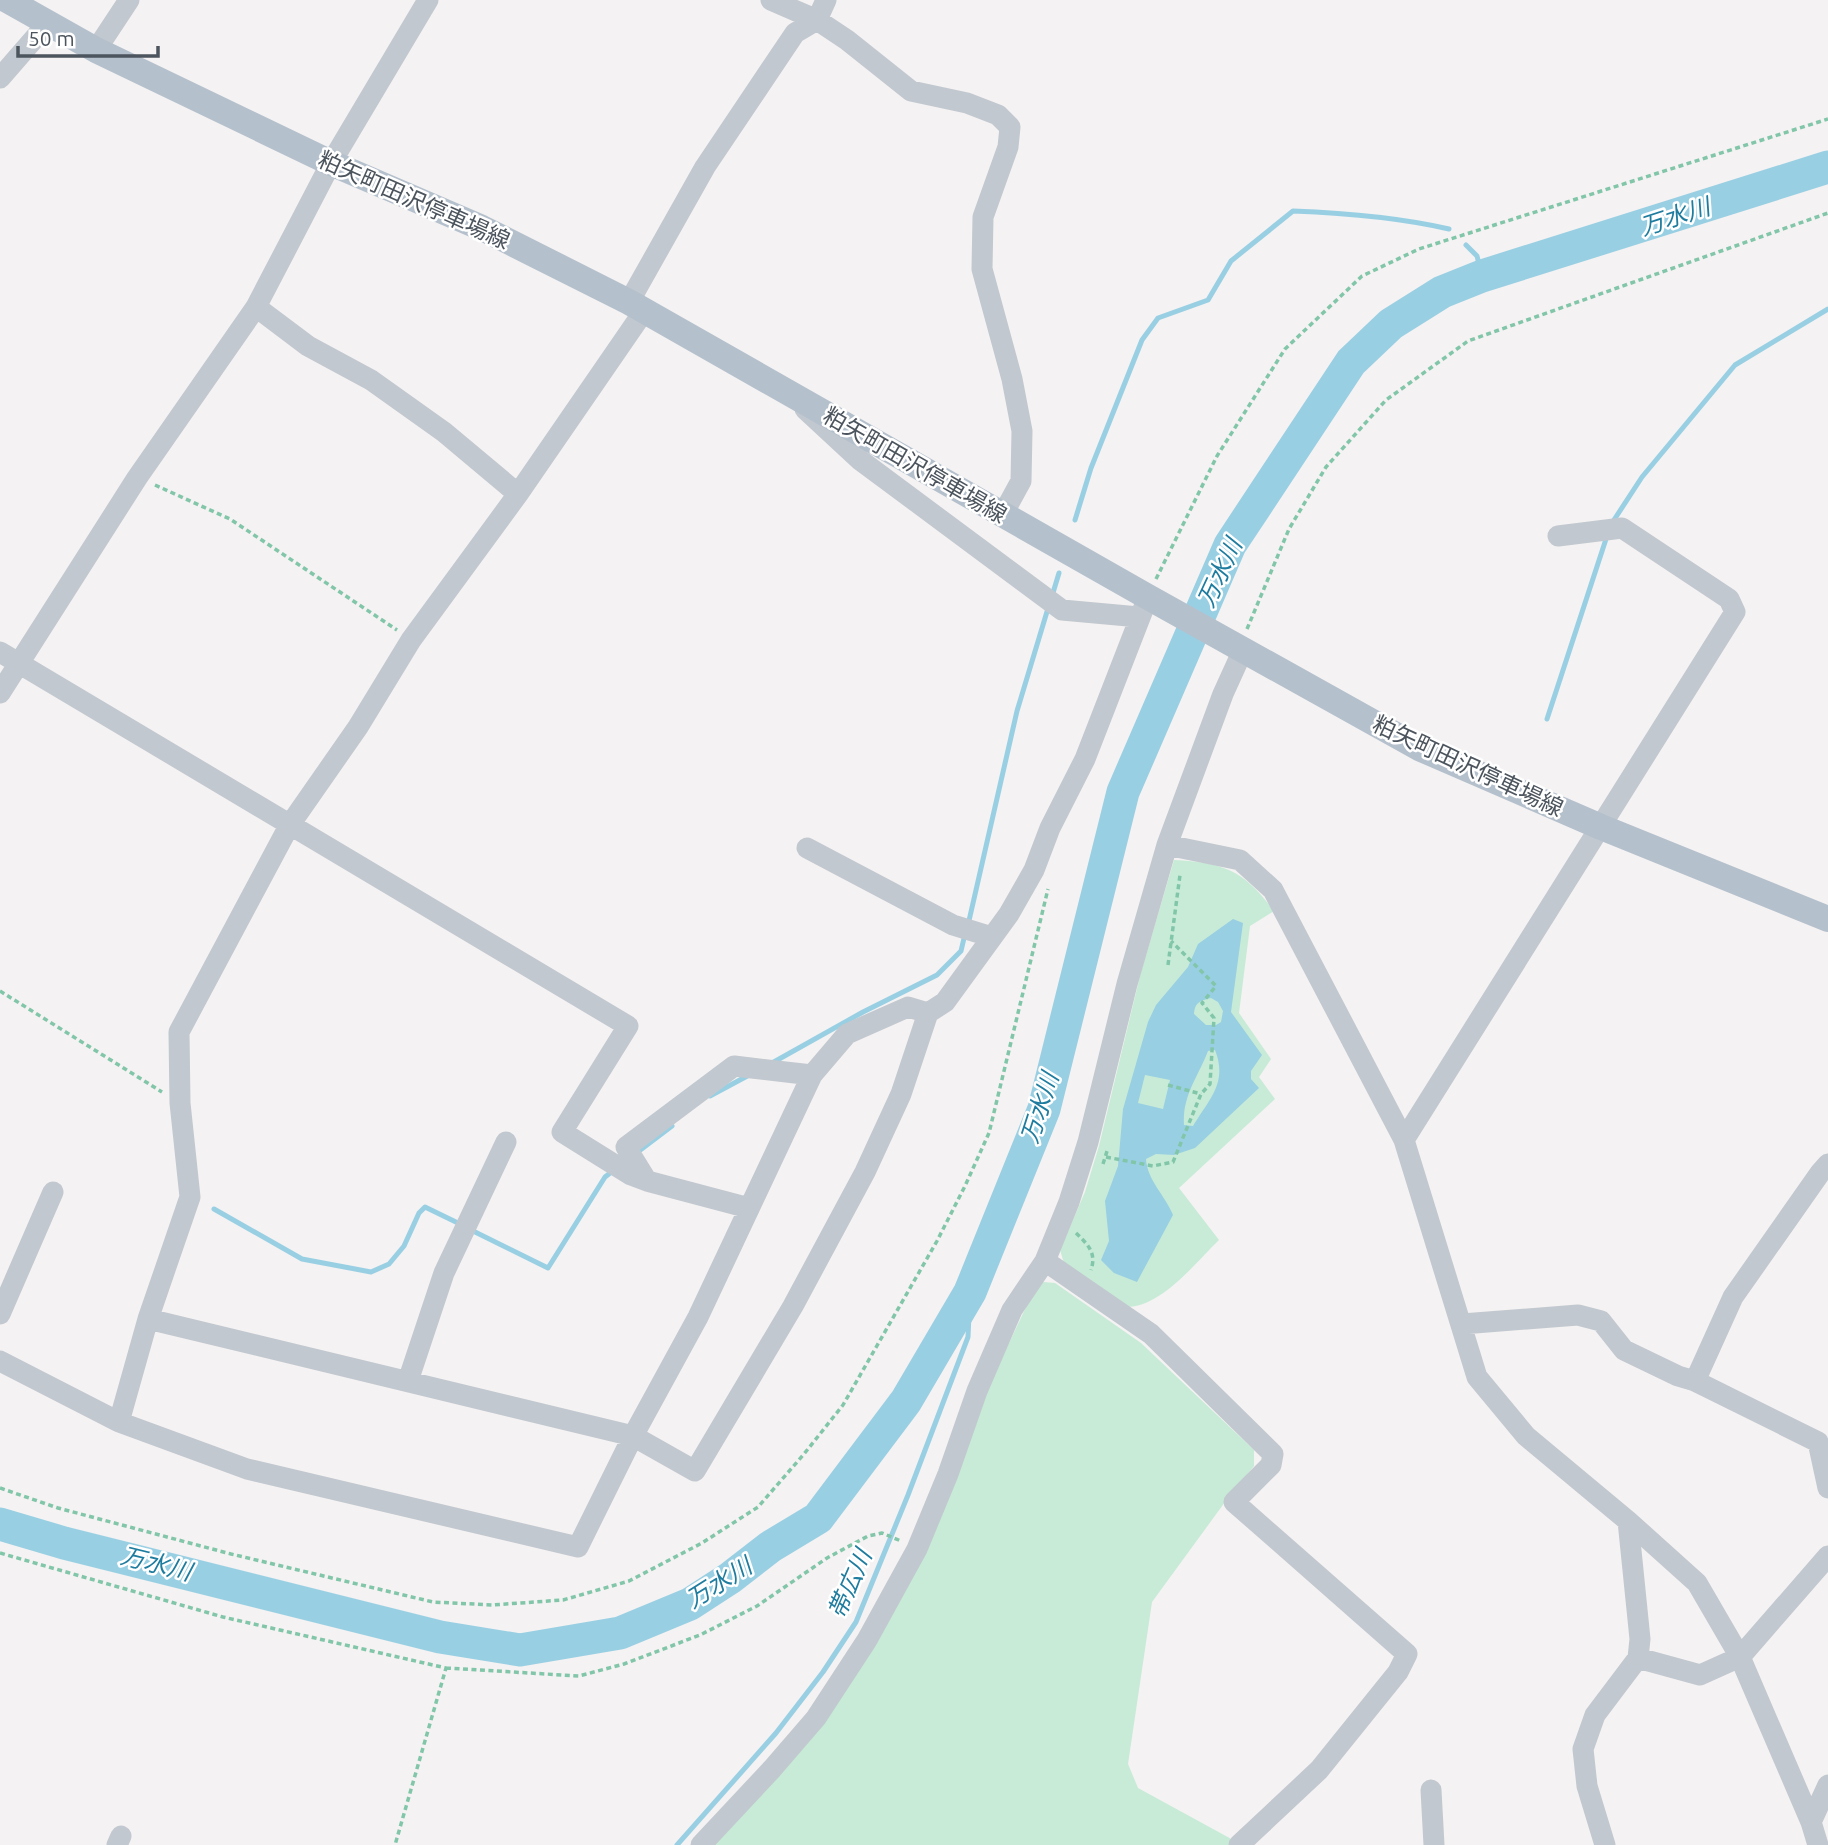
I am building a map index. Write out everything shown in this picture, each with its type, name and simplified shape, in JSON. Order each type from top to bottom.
[{"type":"main road","name":"粕矢町田沢停車場線","points":[[7,0],[96,50],[331,163],[482,228],[637,307],[1003,514],[1148,605],[1238,647],[1419,748],[1601,827],[1828,919]]},
{"type":"street","points":[[96,50],[130,0]]},
{"type":"street","points":[[0,693],[137,478],[256,307],[331,163],[428,0]]},
{"type":"street","points":[[771,0],[817,20],[847,40],[911,91],[967,103],[998,115],[1010,127],[1008,147],[983,217],[982,256],[982,269],[1023,431],[1021,481],[1003,514]]},
{"type":"street","points":[[119,1422],[148,1319],[190,1196],[180,1104],[179,1032],[289,826],[358,727],[411,640],[518,494],[637,307],[705,167],[795,33],[817,20],[826,0]]},
{"type":"street","points":[[0,78],[47,23]]},
{"type":"street","points":[[256,307],[308,346],[371,380],[413,409],[518,494]]},
{"type":"street","points":[[148,1319],[633,1436],[695,1471],[793,1306],[864,1172],[901,1094],[928,1013],[945,1002],[1034,870],[1050,828],[1086,759],[1148,605],[1062,610],[860,460],[789,393]]},
{"type":"street","points":[[1404,1140],[1735,612],[1729,599],[1622,528],[1558,536]]},
{"type":"street","points":[[701,1845],[816,1718],[867,1640],[917,1549],[948,1474],[977,1391],[1012,1310],[1045,1261],[1069,1202],[1088,1142],[1127,984],[1167,845],[1238,647]]},
{"type":"street","points":[[0,652],[628,1026],[562,1132],[620,1155],[639,1174],[750,1208]]},
{"type":"street","points":[[1167,845],[1240,860],[1273,890],[1404,1140],[1477,1377],[1526,1436],[1697,1583],[1740,1657],[1811,1822],[1818,1845]]},
{"type":"street","points":[[807,848],[961,928],[987,936]]},
{"type":"street","points":[[0,1361],[119,1422],[247,1469],[578,1547],[633,1436],[698,1317],[812,1075],[847,1034],[908,1007],[928,1013]]},
{"type":"street","points":[[620,1155],[734,1066],[812,1075]]},
{"type":"street","points":[[408,1381],[444,1273],[506,1142]]},
{"type":"street","points":[[1695,1381],[1733,1297],[1828,1164]]},
{"type":"street","points":[[0,1314],[53,1192]]},
{"type":"street","points":[[1045,1261],[1151,1334],[1273,1454],[1271,1465],[1234,1502],[1407,1654],[1398,1672],[1319,1770],[1239,1845]]},
{"type":"street","points":[[1462,1324],[1578,1315],[1601,1321],[1624,1350],[1678,1376],[1823,1435],[1828,1488]]},
{"type":"street","points":[[1605,1845],[1587,1786],[1583,1749],[1595,1715],[1638,1658],[1640,1639],[1628,1521]]},
{"type":"street","points":[[1638,1658],[1700,1675],[1740,1657],[1828,1556]]},
{"type":"street","points":[[1811,1822],[1828,1785]]},
{"type":"street","points":[[1431,1790],[1434,1845]]},
{"type":"path","points":[[1148,605],[1217,456],[1285,349],[1362,276],[1419,249],[1828,119]]},
{"type":"path","points":[[1238,647],[1289,529],[1326,467],[1386,400],[1468,341],[1828,213]]},
{"type":"path","points":[[137,478],[230,519],[411,640]]},
{"type":"path","points":[[1168,965],[1182,863]]},
{"type":"path","points":[[1106,1157],[1153,1166],[1173,1162],[1201,1094],[1210,1084],[1214,1018],[1202,1003],[1216,986],[1171,941]]},
{"type":"path","points":[[0,991],[180,1104]]},
{"type":"path","points":[[1168,1085],[1201,1094]]},
{"type":"path","points":[[0,1553],[223,1617],[446,1668],[579,1676],[624,1664],[701,1635],[757,1606],[827,1558],[868,1536],[882,1533],[902,1542]]},
{"type":"path","points":[[395,1845],[446,1668]]},
{"type":"green space","points":[[1174,860],[1207,863],[1232,871],[1252,886],[1274,911],[1250,926],[1239,1013],[1271,1059],[1259,1077],[1275,1099],[1179,1188],[1219,1240],[1164,1292],[1152,1300],[1125,1307],[1064,1263],[1060,1250],[1085,1192],[1099,1146],[1141,972]]},
{"type":"green space","points":[[1055,1283],[1141,1343],[1254,1450],[1254,1466],[1152,1602],[1128,1764],[1138,1788],[1235,1841],[1231,1845],[712,1845],[821,1722],[1037,1284]]},
{"type":"water","points":[[1233,919],[1243,923],[1231,1012],[1262,1055],[1251,1071],[1251,1079],[1259,1088],[1195,1148],[1174,1155],[1156,1154],[1146,1159],[1153,1181],[1173,1215],[1137,1282],[1114,1273],[1101,1260],[1109,1241],[1105,1201],[1118,1166],[1123,1109],[1148,1022],[1156,1005],[1188,967],[1198,944]],"holes":[[[1211,998],[1218,1002],[1223,1011],[1221,1022],[1216,1025],[1206,1025],[1194,1014],[1199,1003]],[[1215,1050],[1218,1081],[1193,1126],[1184,1125],[1188,1096],[1208,1051]],[[1145,1075],[1170,1080],[1163,1109],[1138,1103]]]},
{"type":"waterway","name":"万水川","points":[[0,1524],[64,1543],[440,1637],[520,1650],[620,1633],[690,1604],[770,1547],[818,1518],[906,1401],[970,1292],[1044,1109],[1123,792],[1230,545],[1351,362],[1391,324],[1442,292],[1482,276],[1828,167]]},
{"type":"waterway","points":[[1075,520],[1091,468],[1142,340],[1158,318],[1208,300],[1231,261],[1293,211],[1371,216],[1449,229]]},
{"type":"waterway","points":[[1466,245],[1477,256],[1482,276]]},
{"type":"waterway","points":[[1612,523],[1642,477],[1735,365],[1828,309]]},
{"type":"waterway","points":[[1547,719],[1607,536]]},
{"type":"waterway","points":[[1052,596],[1059,573]]},
{"type":"waterway","points":[[968,925],[1017,711],[1049,605]]},
{"type":"waterway","points":[[772,1063],[863,1012],[937,975],[961,951],[965,934]]},
{"type":"waterway","points":[[710,1096],[751,1074]]},
{"type":"waterway","points":[[635,1154],[672,1126]]},
{"type":"waterway","points":[[469,1229],[548,1268],[605,1177],[614,1170]]},
{"type":"waterway","points":[[214,1209],[302,1259],[371,1272],[389,1264],[404,1246],[419,1213],[425,1207],[460,1224]]},
{"type":"waterway","name":"帯広川","points":[[677,1845],[776,1733],[823,1672],[856,1622],[968,1337],[970,1292]]}]
